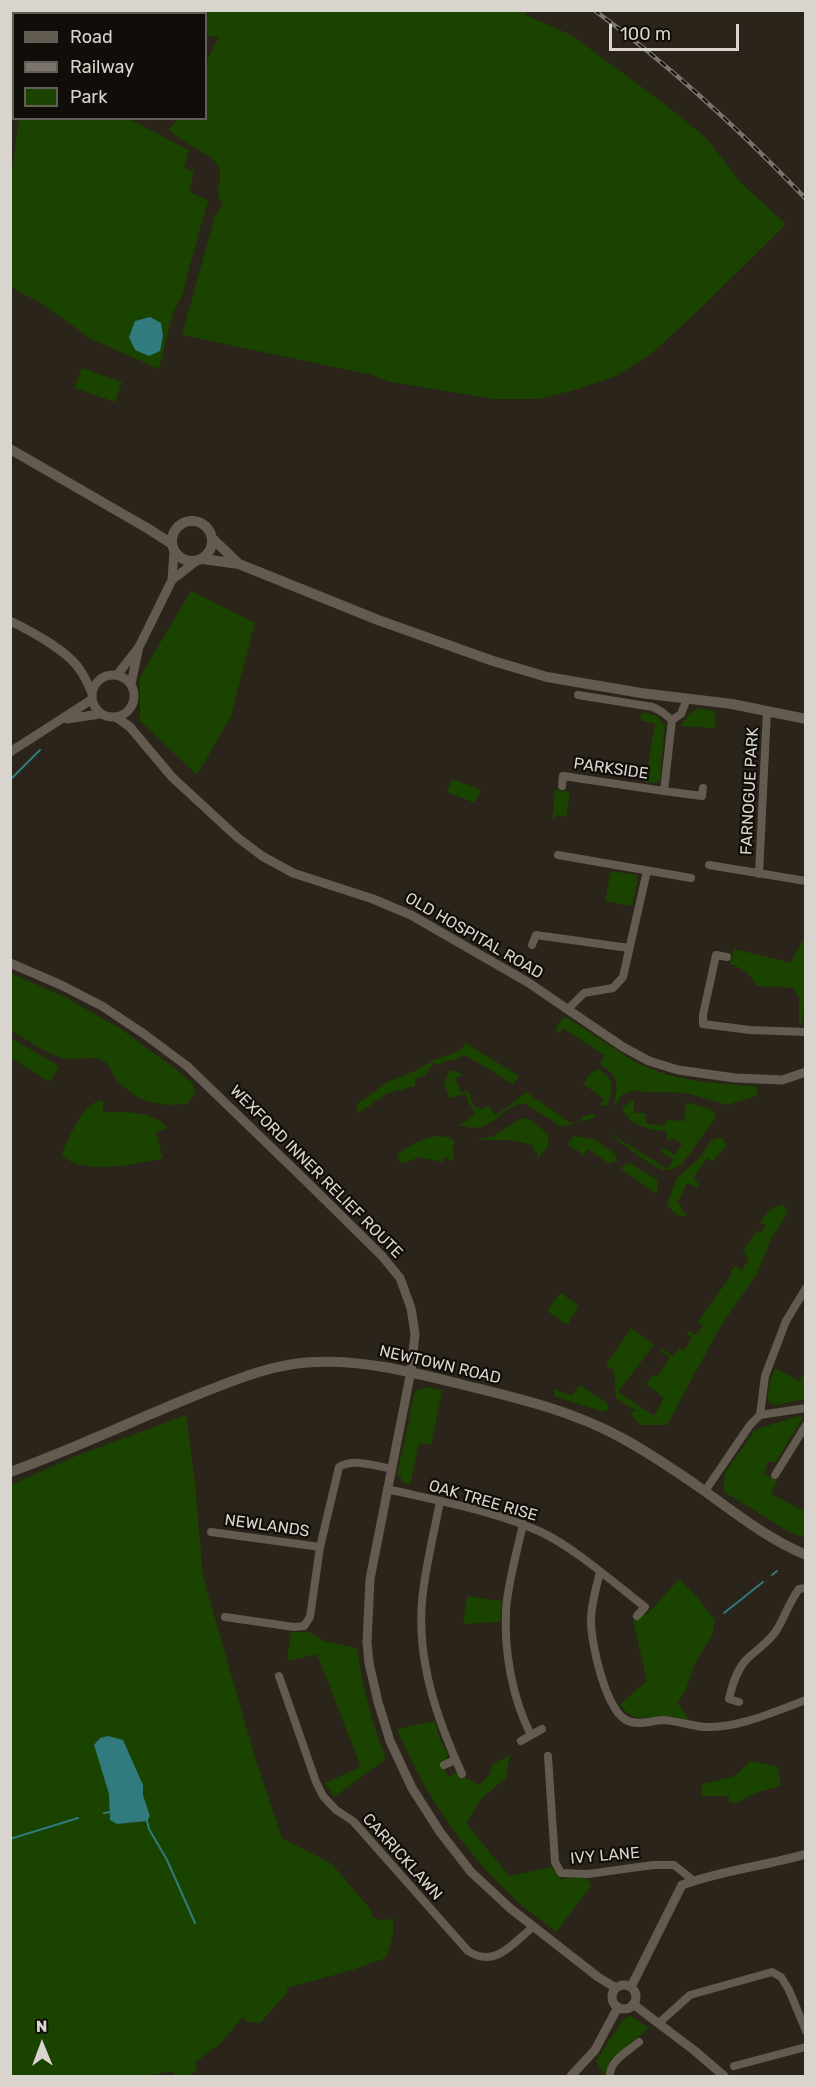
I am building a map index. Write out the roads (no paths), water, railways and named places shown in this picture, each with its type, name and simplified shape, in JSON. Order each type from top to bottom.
[{"type":"main road","points":[[10,449],[147,528],[173,548],[180,558],[187,561],[239,564],[367,616],[493,661],[547,677],[767,710],[806,719]]},
{"type":"main road","points":[[173,548],[172,536],[176,528],[182,523],[198,521],[205,525],[213,539],[239,564]]},
{"type":"main road","points":[[147,528],[176,528]]},
{"type":"main road","points":[[199,561],[209,554],[213,539]]},
{"type":"main road","name":"NEWTOWN ROAD","points":[[10,1472],[240,1378],[283,1365],[346,1362],[411,1371],[543,1404],[589,1422],[623,1439],[705,1491],[751,1526],[780,1544],[806,1555]]},
{"type":"street","points":[[117,675],[139,647],[172,580],[173,548]]},
{"type":"street","points":[[172,580],[199,561]]},
{"type":"street","points":[[10,621],[63,653],[80,669],[101,678]]},
{"type":"street","points":[[131,684],[139,647]]},
{"type":"street","points":[[14,749],[62,719],[91,696],[94,684],[108,675],[125,678],[131,684],[134,700],[130,708],[117,717],[100,714],[94,708],[91,696],[80,669]]},
{"type":"street","points":[[578,695],[653,707],[672,720]]},
{"type":"street","name":"PARKSIDE","points":[[663,790],[672,720],[681,714],[687,699]]},
{"type":"street","points":[[130,708],[130,727]]},
{"type":"street","name":"FARNOGUE PARK","points":[[759,874],[767,710]]},
{"type":"street","points":[[62,719],[100,714]]},
{"type":"street","name":"OLD HOSPITAL ROAD","points":[[117,717],[130,727],[172,777],[237,837],[262,856],[293,873],[373,899],[411,915],[529,984],[623,1047],[649,1061],[678,1070],[735,1078],[782,1080],[806,1072]]},
{"type":"street","name":"PARKSIDE","points":[[562,786],[563,776],[702,796],[703,788]]},
{"type":"street","points":[[558,855],[691,878]]},
{"type":"street","name":"FARNOGUE PARK","points":[[710,865],[806,881]]},
{"type":"street","points":[[568,1009],[584,993],[613,988],[619,983],[647,871]]},
{"type":"street","points":[[532,945],[536,935],[629,948]]},
{"type":"street","points":[[727,957],[716,955],[702,1016],[703,1024],[750,1030],[806,1032]]},
{"type":"street","name":"WEXFORD INNER RELIEF ROUTE","points":[[10,963],[102,1006],[187,1066],[382,1256],[400,1278],[411,1308],[415,1334],[411,1371],[370,1579],[367,1622],[369,1663],[378,1702],[390,1741],[412,1788],[442,1835],[471,1872],[533,1927],[616,1988]]},
{"type":"street","points":[[760,1415],[760,1398],[765,1376],[786,1321],[806,1288]]},
{"type":"street","points":[[705,1491],[750,1425],[760,1415],[806,1408]]},
{"type":"street","points":[[774,1474],[806,1425]]},
{"type":"street","name":"NEWLANDS","points":[[225,1617],[294,1628],[304,1626],[310,1617],[320,1546],[339,1467],[345,1463],[354,1463],[392,1469]]},
{"type":"street","name":"OAK TREE RISE","points":[[387,1489],[523,1524],[546,1534],[645,1607],[637,1616]]},
{"type":"street","points":[[440,1501],[422,1599],[422,1637],[435,1709],[462,1774]]},
{"type":"street","points":[[523,1524],[506,1609],[506,1635],[512,1680],[523,1718],[531,1735]]},
{"type":"street","name":"NEWLANDS","points":[[211,1532],[320,1546]]},
{"type":"street","points":[[600,1572],[592,1613],[595,1648],[602,1679],[609,1696],[621,1716],[629,1722],[661,1720],[704,1727],[728,1726],[806,1700]]},
{"type":"street","points":[[739,1702],[729,1699],[733,1683],[744,1662],[761,1649],[776,1632],[793,1597],[799,1589],[806,1588]]},
{"type":"street","name":"CARRICKLAWN","points":[[279,1676],[310,1768],[323,1796],[336,1810],[353,1821],[468,1951],[480,1958],[490,1958],[500,1954],[533,1927]]},
{"type":"street","points":[[521,1741],[542,1729]]},
{"type":"street","name":"IVY LANE","points":[[548,1756],[555,1862],[561,1873],[588,1874],[653,1864],[674,1865],[694,1881]]},
{"type":"street","points":[[444,1765],[455,1760]]},
{"type":"street","points":[[631,1987],[682,1885],[713,1874],[783,1861],[806,1854]]},
{"type":"street","points":[[659,2023],[690,1995],[772,1972],[781,1977],[789,1990],[806,2031]]},
{"type":"street","points":[[623,1985],[631,1987],[636,1997],[633,2004],[628,2008],[618,2007],[612,1998],[616,1988],[623,1985]]},
{"type":"street","points":[[633,2004],[724,2076]]},
{"type":"street","points":[[572,2076],[595,2050],[618,2007]]},
{"type":"street","points":[[610,2076],[614,2063],[639,2042]]},
{"type":"street","points":[[734,2066],[806,2047]]},
{"type":"water","points":[[150,317],[161,323],[163,336],[160,351],[149,356],[135,350],[129,337],[135,321]]},
{"type":"water","points":[[108,1736],[123,1740],[143,1785],[143,1795],[150,1816],[147,1821],[117,1824],[110,1820],[109,1794],[94,1745],[100,1738]]},
{"type":"waterway","points":[[10,780],[40,750]]},
{"type":"waterway","points":[[772,1575],[777,1571]]},
{"type":"waterway","points":[[724,1613],[763,1582]]},
{"type":"waterway","points":[[104,1813],[110,1812]]},
{"type":"waterway","points":[[10,1839],[78,1818]]},
{"type":"waterway","points":[[147,1821],[195,1923]]},
{"type":"railway","points":[[594,10],[650,53],[704,100],[806,199]]}]
